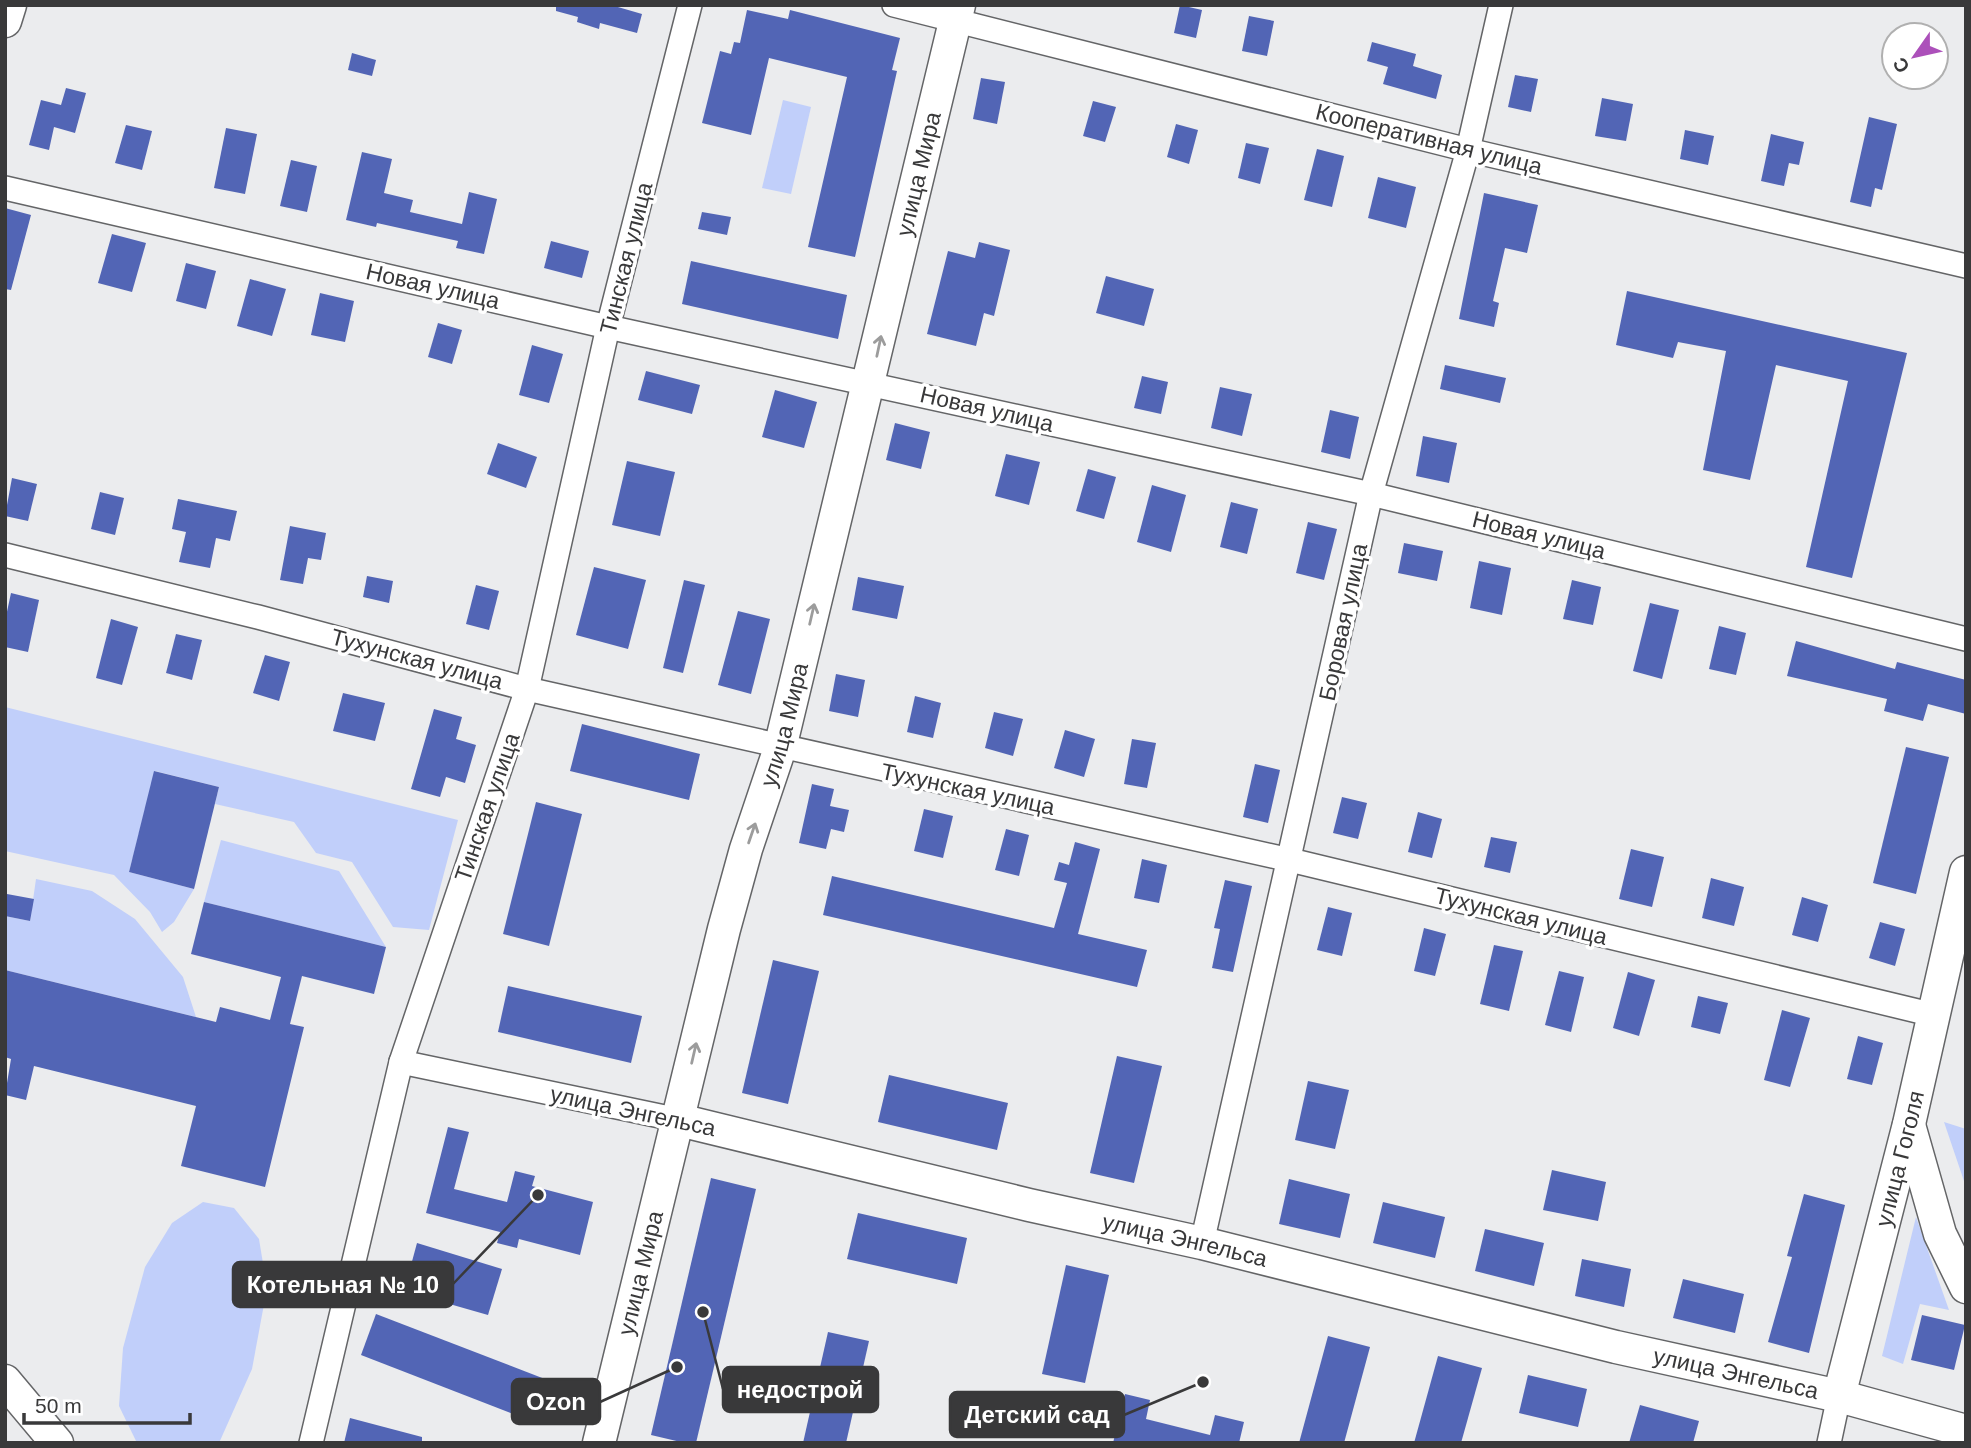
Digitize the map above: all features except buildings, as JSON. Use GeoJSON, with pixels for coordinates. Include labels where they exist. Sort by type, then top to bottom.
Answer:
{"type":"FeatureCollection","features":[{"type":"Feature","properties":{"kind":"street"},"geometry":{"type":"LineString","coordinates":[[5,21],[10,5]]}},
{"type":"Feature","properties":{"kind":"street","name":"Тинская улица"},"geometry":{"type":"LineString","coordinates":[[311,1443],[401,1062],[527,689],[608,327],[690,5]]}},
{"type":"Feature","properties":{"kind":"street","name":"Кооперативная улица"},"geometry":{"type":"LineString","coordinates":[[894,5],[958,13],[1468,150],[1966,266]]}},
{"type":"Feature","properties":{"kind":"street","name":"Боровая улица"},"geometry":{"type":"LineString","coordinates":[[1202,1243],[1371,494],[1468,150],[1501,5]]}},
{"type":"Feature","properties":{"kind":"street","name":"улица Мира"},"geometry":{"type":"LineString","coordinates":[[599,1443],[724,929],[746,849],[780,748],[871,383],[958,13]]}},
{"type":"Feature","properties":{"kind":"street","name":"Новая улица"},"geometry":{"type":"LineString","coordinates":[[5,187],[608,327],[1371,494],[1966,639]]}},
{"type":"Feature","properties":{"kind":"street","name":"Тухунская улица"},"geometry":{"type":"LineString","coordinates":[[5,555],[258,617],[527,689],[780,748],[1290,860],[1934,1015]]}},
{"type":"Feature","properties":{"kind":"street","name":"улица Гоголя"},"geometry":{"type":"LineString","coordinates":[[1829,1443],[1909,1124],[1966,872]]}},
{"type":"Feature","properties":{"kind":"street","name":"улица Энгельса"},"geometry":{"type":"LineString","coordinates":[[401,1062],[679,1119],[1029,1205],[1202,1243],[1616,1347],[1839,1396],[1966,1431]]}},
{"type":"Feature","properties":{"kind":"street"},"geometry":{"type":"LineString","coordinates":[[1909,1124],[1940,1234],[1966,1287]]}},
{"type":"Feature","properties":{"kind":"street"},"geometry":{"type":"LineString","coordinates":[[5,1381],[57,1443]]}},
{"type":"Feature","properties":{"kind":"shaded area"},"geometry":{"type":"Polygon","coordinates":[[[783,100],[811,107],[791,194],[762,188],[783,100]]]}},
{"type":"Feature","properties":{"kind":"shaded area"},"geometry":{"type":"Polygon","coordinates":[[[5,707],[458,820],[429,930],[393,927],[352,862],[316,853],[294,822],[215,804],[219,787],[155,771],[129,872],[194,889],[174,922],[162,932],[150,912],[114,875],[5,851],[5,707]]]}},
{"type":"Feature","properties":{"kind":"shaded area"},"geometry":{"type":"Polygon","coordinates":[[[221,840],[339,871],[386,947],[204,902],[221,840]]]}},
{"type":"Feature","properties":{"kind":"shaded area"},"geometry":{"type":"Polygon","coordinates":[[[36,879],[92,891],[135,919],[183,977],[196,1017],[5,970],[5,916],[30,921],[36,879]]]}},
{"type":"Feature","properties":{"kind":"shaded area"},"geometry":{"type":"Polygon","coordinates":[[[1944,1122],[1966,1129],[1966,1187],[1944,1122]]]}},
{"type":"Feature","properties":{"kind":"shaded area"},"geometry":{"type":"Polygon","coordinates":[[[203,1202],[234,1208],[259,1239],[267,1288],[252,1369],[219,1443],[137,1443],[119,1406],[123,1348],[145,1267],[172,1223],[203,1202]]]}},
{"type":"Feature","properties":{"kind":"shaded area"},"geometry":{"type":"Polygon","coordinates":[[[1916,1217],[1949,1310],[1920,1304],[1903,1364],[1882,1356],[1916,1217]]]}},
{"type":"Feature","properties":{"kind":"place","name":"Котельная № 10"},"geometry":{"type":"Point","coordinates":[538,1195]}},
{"type":"Feature","properties":{"kind":"place","name":"недострой"},"geometry":{"type":"Point","coordinates":[703,1312]}},
{"type":"Feature","properties":{"kind":"place","name":"Ozon"},"geometry":{"type":"Point","coordinates":[677,1367]}},
{"type":"Feature","properties":{"kind":"place","name":"Детский сад"},"geometry":{"type":"Point","coordinates":[1203,1382]}}]}
